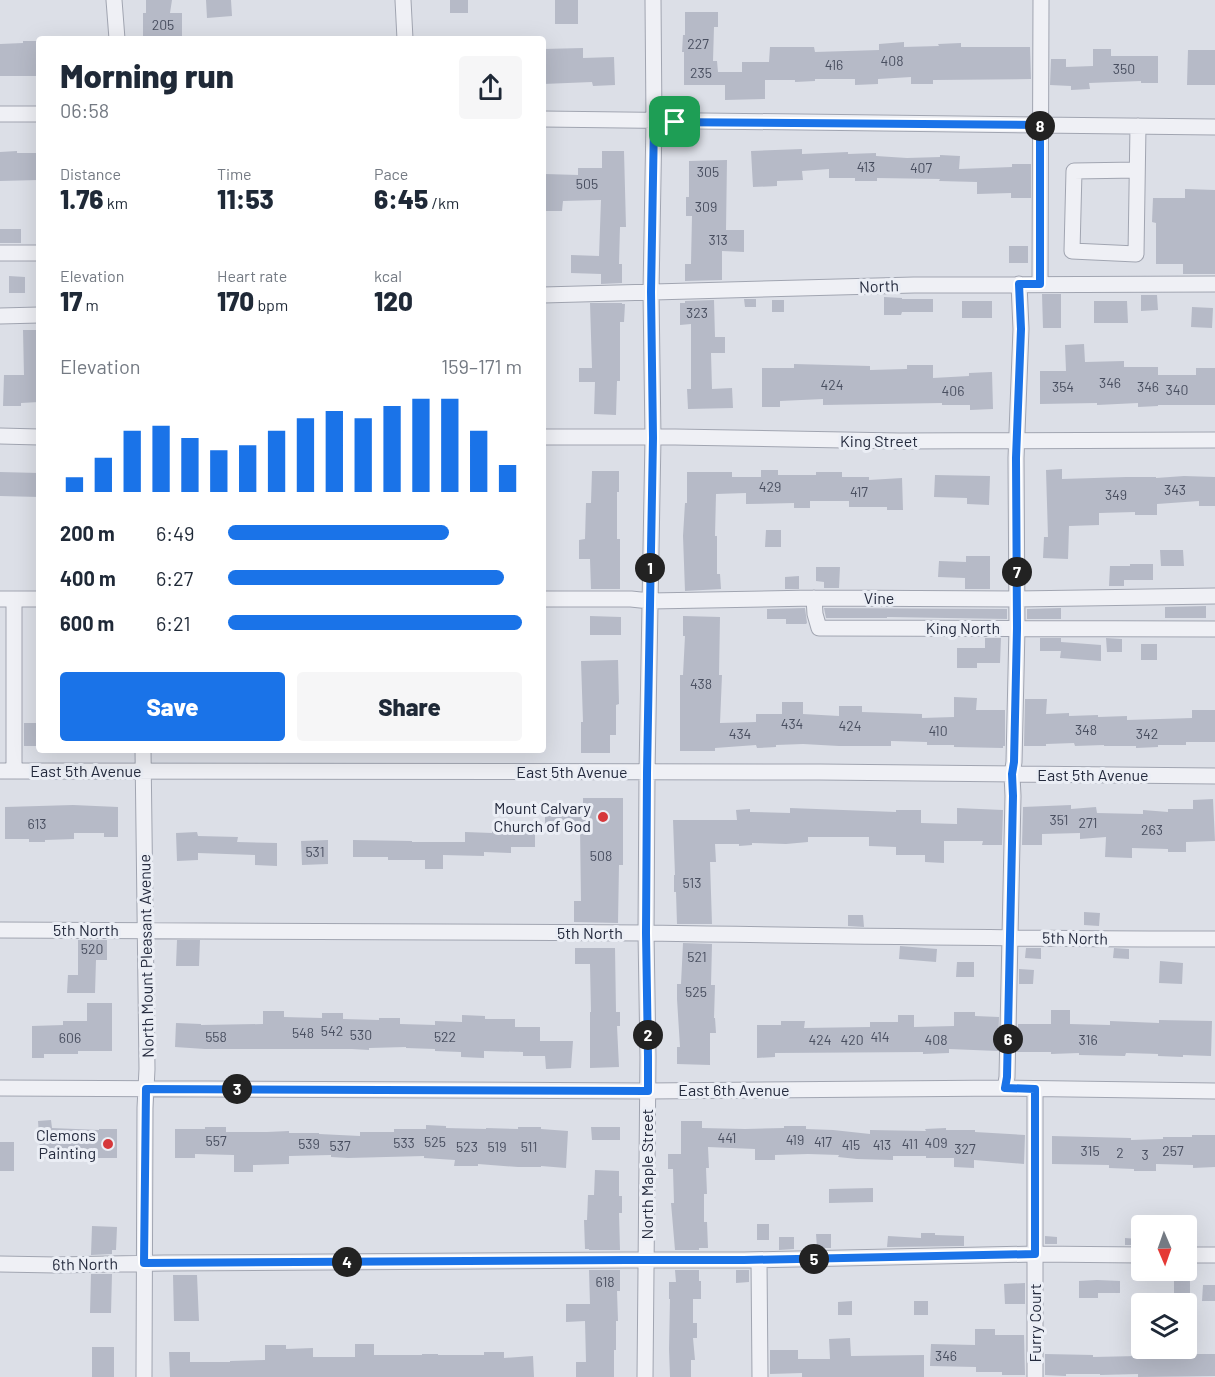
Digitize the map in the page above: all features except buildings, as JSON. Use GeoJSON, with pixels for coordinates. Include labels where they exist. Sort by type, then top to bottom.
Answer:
{"type":"FeatureCollection","features":[{"type":"Feature","properties":{"kind":"street"},"geometry":{"type":"LineString","coordinates":[[114,0],[117,36]]}},
{"type":"Feature","properties":{"kind":"street"},"geometry":{"type":"LineString","coordinates":[[403,0],[405,36]]}},
{"type":"Feature","properties":{"kind":"street","name":"North Maple Street"},"geometry":{"type":"LineString","coordinates":[[645,1377],[648,1091],[647,773],[653,438],[651,292],[654,122],[653,0]]}},
{"type":"Feature","properties":{"kind":"street"},"geometry":{"type":"LineString","coordinates":[[1040,284],[1041,0]]}},
{"type":"Feature","properties":{"kind":"street"},"geometry":{"type":"LineString","coordinates":[[0,114],[36,114]]}},
{"type":"Feature","properties":{"kind":"street"},"geometry":{"type":"LineString","coordinates":[[546,119],[1215,127]]}},
{"type":"Feature","properties":{"kind":"street"},"geometry":{"type":"LineString","coordinates":[[1137,170],[1074,171],[1072,251],[1136,254],[1138,126]]}},
{"type":"Feature","properties":{"kind":"street"},"geometry":{"type":"LineString","coordinates":[[0,253],[36,253]]}},
{"type":"Feature","properties":{"kind":"street"},"geometry":{"type":"LineString","coordinates":[[1005,1088],[1011,937],[1012,774],[1017,628],[1016,440],[1021,329],[1019,284]]}},
{"type":"Feature","properties":{"kind":"street","name":"North"},"geometry":{"type":"LineString","coordinates":[[546,295],[914,285],[1215,284]]}},
{"type":"Feature","properties":{"kind":"street"},"geometry":{"type":"LineString","coordinates":[[0,316],[36,315]]}},
{"type":"Feature","properties":{"kind":"street"},"geometry":{"type":"LineString","coordinates":[[0,436],[36,436]]}},
{"type":"Feature","properties":{"kind":"street","name":"King Street"},"geometry":{"type":"LineString","coordinates":[[546,437],[899,441],[1215,440]]}},
{"type":"Feature","properties":{"kind":"street","name":"Vine"},"geometry":{"type":"LineString","coordinates":[[546,599],[650,601],[1215,596]]}},
{"type":"Feature","properties":{"kind":"street","name":"King North"},"geometry":{"type":"LineString","coordinates":[[814,598],[819,628],[1215,629]]}},
{"type":"Feature","properties":{"kind":"street"},"geometry":{"type":"LineString","coordinates":[[7,771],[7,599],[36,599]]}},
{"type":"Feature","properties":{"kind":"street","name":"North Mount Pleasant Avenue"},"geometry":{"type":"LineString","coordinates":[[143,753],[146,930],[144,1377]]}},
{"type":"Feature","properties":{"kind":"street","name":"East 5th Avenue"},"geometry":{"type":"LineString","coordinates":[[7,771],[820,772],[1215,776]]}},
{"type":"Feature","properties":{"kind":"street","name":"5th North"},"geometry":{"type":"LineString","coordinates":[[0,930],[1215,939]]}},
{"type":"Feature","properties":{"kind":"street","name":"East 6th Avenue"},"geometry":{"type":"LineString","coordinates":[[0,1088],[648,1091],[1005,1088],[1215,1091]]}},
{"type":"Feature","properties":{"kind":"street","name":"Furry Court"},"geometry":{"type":"LineString","coordinates":[[1035,1089],[1035,1377]]}},
{"type":"Feature","properties":{"kind":"street","name":"6th North"},"geometry":{"type":"LineString","coordinates":[[0,1264],[759,1260],[1035,1254],[1131,1255]]}},
{"type":"Feature","properties":{"kind":"street"},"geometry":{"type":"LineString","coordinates":[[1197,1255],[1215,1256]]}},
{"type":"Feature","properties":{"kind":"street"},"geometry":{"type":"LineString","coordinates":[[759,1260],[760,1377]]}},
{"type":"Feature","properties":{"kind":"place","name":"Mount Calvary Church of God"},"geometry":{"type":"Point","coordinates":[603,817]}},
{"type":"Feature","properties":{"kind":"place","name":"Clemons Painting"},"geometry":{"type":"Point","coordinates":[108,1144]}},
{"type":"Feature","properties":{"kind":"route"},"geometry":{"type":"LineString","coordinates":[[654,122],[675,122],[1040,125],[1040,284],[1019,284],[1021,329],[1016,458],[1017,628],[1012,774],[1011,937],[1005,1088],[1035,1089],[1035,1254],[744,1260],[144,1263],[146,1089],[648,1091],[646,933],[653,438],[651,292],[654,122]]}}]}
